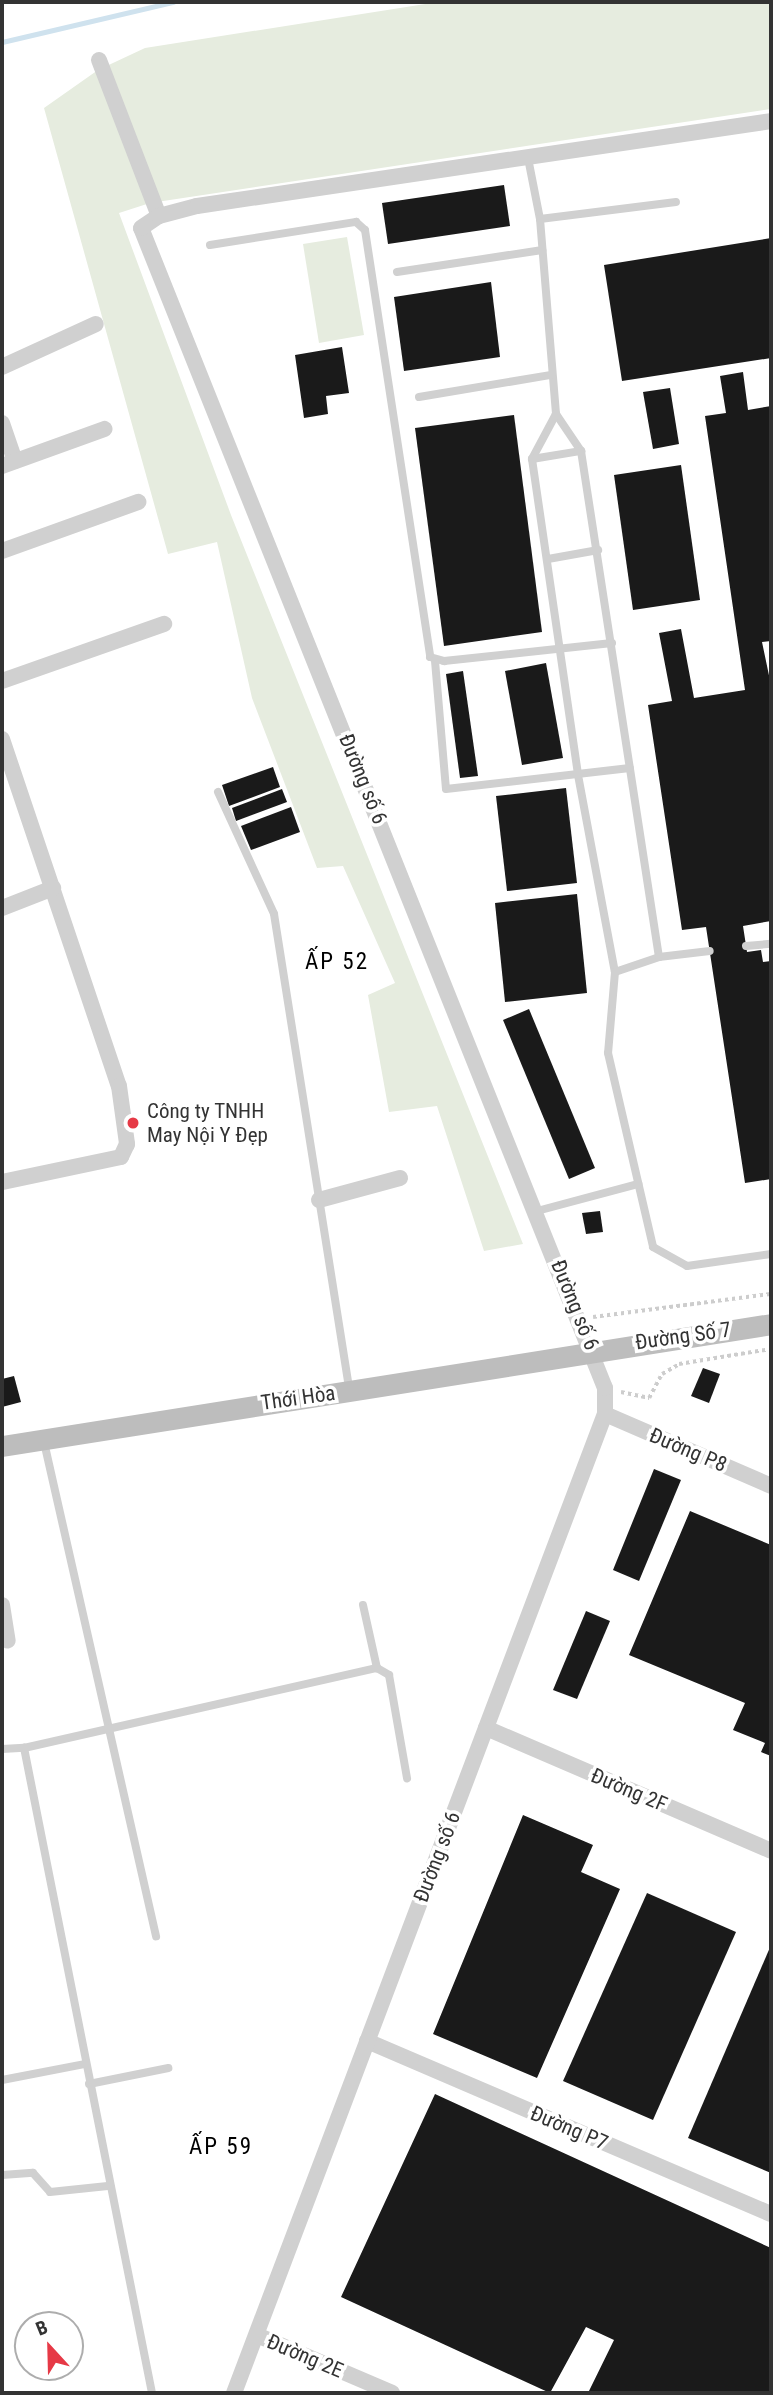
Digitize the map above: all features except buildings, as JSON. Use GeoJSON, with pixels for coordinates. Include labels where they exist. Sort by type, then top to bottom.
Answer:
{"type":"FeatureCollection","features":[{"type":"Feature","properties":{"kind":"street"},"geometry":{"type":"LineString","coordinates":[[99,60],[159,216],[771,121]]}},
{"type":"Feature","properties":{"kind":"street","name":"Đường số 6"},"geometry":{"type":"LineString","coordinates":[[159,216],[141,228],[594,1348],[605,1388],[605,1414],[234,2393]]}},
{"type":"Feature","properties":{"kind":"street"},"geometry":{"type":"LineString","coordinates":[[2,368],[96,324]]}},
{"type":"Feature","properties":{"kind":"street"},"geometry":{"type":"LineString","coordinates":[[2,422],[8,463],[104,429]]}},
{"type":"Feature","properties":{"kind":"street"},"geometry":{"type":"LineString","coordinates":[[2,551],[138,502]]}},
{"type":"Feature","properties":{"kind":"street"},"geometry":{"type":"LineString","coordinates":[[2,681],[164,624]]}},
{"type":"Feature","properties":{"kind":"street"},"geometry":{"type":"LineString","coordinates":[[2,739],[8,773],[53,888],[119,1086],[126,1152],[2,1182]]}},
{"type":"Feature","properties":{"kind":"street"},"geometry":{"type":"LineString","coordinates":[[2,908],[53,888]]}},
{"type":"Feature","properties":{"kind":"street"},"geometry":{"type":"LineString","coordinates":[[319,1200],[400,1178]]}},
{"type":"Feature","properties":{"kind":"street","name":"Đường Số 7"},"geometry":{"type":"LineString","coordinates":[[594,1348],[771,1324]]}},
{"type":"Feature","properties":{"kind":"street","name":"Thới Hòa"},"geometry":{"type":"LineString","coordinates":[[2,1446],[43,1436],[349,1391],[594,1348]]}},
{"type":"Feature","properties":{"kind":"street","name":"Đường P8"},"geometry":{"type":"LineString","coordinates":[[605,1414],[771,1486]]}},
{"type":"Feature","properties":{"kind":"street"},"geometry":{"type":"LineString","coordinates":[[2,1605],[8,1641]]}},
{"type":"Feature","properties":{"kind":"street","name":"Đường 2F"},"geometry":{"type":"LineString","coordinates":[[486,1728],[771,1851]]}},
{"type":"Feature","properties":{"kind":"street","name":"Đường P7"},"geometry":{"type":"LineString","coordinates":[[367,2042],[771,2214]]}},
{"type":"Feature","properties":{"kind":"street","name":"Đường 2E"},"geometry":{"type":"LineString","coordinates":[[257,2335],[392,2393]]}},
{"type":"Feature","properties":{"kind":"lane"},"geometry":{"type":"LineString","coordinates":[[528,158],[540,219],[556,414],[581,451],[659,957]]}},
{"type":"Feature","properties":{"kind":"lane"},"geometry":{"type":"LineString","coordinates":[[540,219],[676,202]]}},
{"type":"Feature","properties":{"kind":"lane"},"geometry":{"type":"LineString","coordinates":[[210,245],[356,222],[366,230],[426,650],[435,661],[446,789],[630,768]]}},
{"type":"Feature","properties":{"kind":"lane"},"geometry":{"type":"LineString","coordinates":[[397,272],[542,250]]}},
{"type":"Feature","properties":{"kind":"lane"},"geometry":{"type":"LineString","coordinates":[[419,397],[551,376]]}},
{"type":"Feature","properties":{"kind":"lane"},"geometry":{"type":"LineString","coordinates":[[556,414],[532,459],[578,775],[615,972],[608,1053],[653,1247],[687,1266],[771,1254]]}},
{"type":"Feature","properties":{"kind":"lane"},"geometry":{"type":"LineString","coordinates":[[532,459],[581,451]]}},
{"type":"Feature","properties":{"kind":"lane"},"geometry":{"type":"LineString","coordinates":[[548,559],[598,550]]}},
{"type":"Feature","properties":{"kind":"lane"},"geometry":{"type":"LineString","coordinates":[[435,661],[560,652],[612,643]]}},
{"type":"Feature","properties":{"kind":"lane"},"geometry":{"type":"LineString","coordinates":[[218,792],[274,914],[349,1391]]}},
{"type":"Feature","properties":{"kind":"lane"},"geometry":{"type":"LineString","coordinates":[[746,946],[771,944]]}},
{"type":"Feature","properties":{"kind":"lane"},"geometry":{"type":"LineString","coordinates":[[615,972],[659,957],[710,951]]}},
{"type":"Feature","properties":{"kind":"lane"},"geometry":{"type":"LineString","coordinates":[[537,1211],[638,1184]]}},
{"type":"Feature","properties":{"kind":"lane"},"geometry":{"type":"LineString","coordinates":[[43,1436],[156,1936]]}},
{"type":"Feature","properties":{"kind":"lane"},"geometry":{"type":"LineString","coordinates":[[363,1605],[377,1668]]}},
{"type":"Feature","properties":{"kind":"lane"},"geometry":{"type":"LineString","coordinates":[[2,1749],[24,1748],[110,1725],[377,1668],[389,1675],[407,1778]]}},
{"type":"Feature","properties":{"kind":"lane"},"geometry":{"type":"LineString","coordinates":[[24,1748],[108,2186],[152,2393]]}},
{"type":"Feature","properties":{"kind":"lane"},"geometry":{"type":"LineString","coordinates":[[2,2080],[85,2064]]}},
{"type":"Feature","properties":{"kind":"lane"},"geometry":{"type":"LineString","coordinates":[[89,2084],[168,2068]]}},
{"type":"Feature","properties":{"kind":"lane"},"geometry":{"type":"LineString","coordinates":[[2,2175],[33,2173],[50,2192],[108,2186]]}},
{"type":"Feature","properties":{"kind":"path"},"geometry":{"type":"LineString","coordinates":[[582,1322],[608,1312],[621,1316],[771,1294]]}},
{"type":"Feature","properties":{"kind":"path"},"geometry":{"type":"LineString","coordinates":[[605,1388],[649,1398],[662,1374],[679,1364],[771,1349]]}},
{"type":"Feature","properties":{"kind":"shaded area"},"geometry":{"type":"Polygon","coordinates":[[[438,2],[771,2],[771,109],[150,203],[119,213],[231,515],[523,1244],[484,1251],[437,1106],[389,1112],[368,995],[395,983],[343,866],[317,868],[252,698],[217,542],[168,554],[44,108],[98,70],[145,48],[438,2]]]}},
{"type":"Feature","properties":{"kind":"shaded area"},"geometry":{"type":"Polygon","coordinates":[[[347,237],[364,335],[319,343],[303,244],[347,237]]]}},
{"type":"Feature","properties":{"kind":"waterway"},"geometry":{"type":"LineString","coordinates":[[2,42],[173,2]]}},
{"type":"Feature","properties":{"kind":"place","name":"Công ty TNHH May Nội Y Đẹp"},"geometry":{"type":"Point","coordinates":[133,1123]}},
{"type":"Feature","properties":{"kind":"district","name":"ẤP 52"},"geometry":{"type":"Point","coordinates":[337,962]}},
{"type":"Feature","properties":{"kind":"district","name":"ẤP 59"},"geometry":{"type":"Point","coordinates":[221,2147]}}]}
